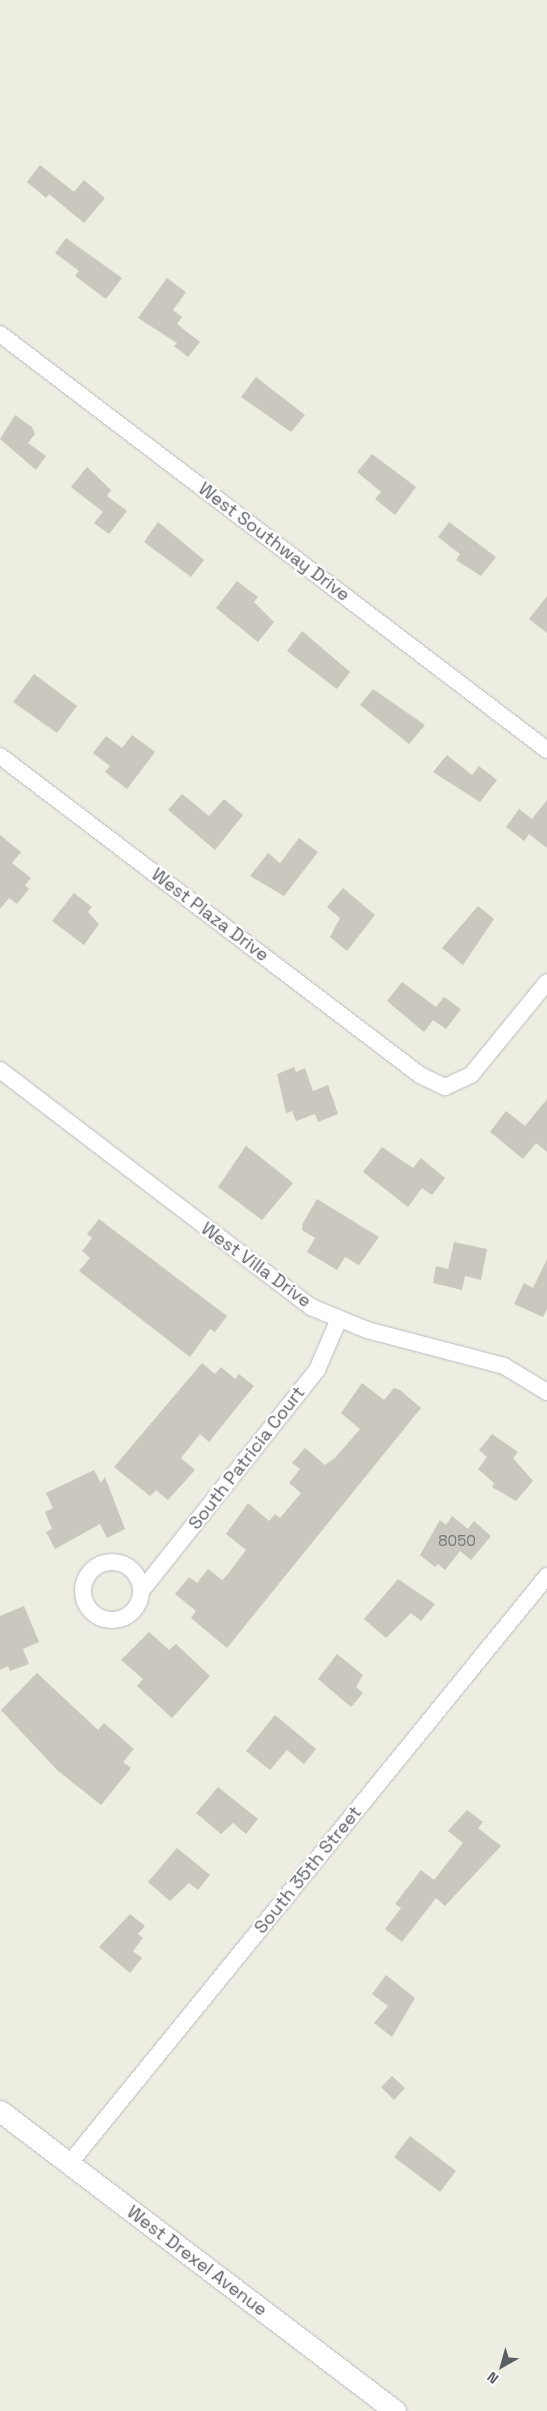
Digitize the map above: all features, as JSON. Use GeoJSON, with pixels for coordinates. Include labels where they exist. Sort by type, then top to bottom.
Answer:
{"type":"FeatureCollection","features":[{"type":"Feature","properties":{"kind":"street","name":"West Southway Drive"},"geometry":{"type":"LineString","coordinates":[[0,334],[547,750]]}},
{"type":"Feature","properties":{"kind":"street","name":"West Plaza Drive"},"geometry":{"type":"LineString","coordinates":[[0,756],[420,1075],[445,1087],[471,1076],[547,982]]}},
{"type":"Feature","properties":{"kind":"street","name":"West Villa Drive"},"geometry":{"type":"LineString","coordinates":[[0,1070],[311,1307],[339,1319],[504,1366],[547,1392]]}},
{"type":"Feature","properties":{"kind":"street","name":"South Patricia Court"},"geometry":{"type":"LineString","coordinates":[[142,1590],[317,1370],[339,1319]]}},
{"type":"Feature","properties":{"kind":"street","name":"South 35th Street"},"geometry":{"type":"LineString","coordinates":[[69,2164],[547,1576]]}},
{"type":"Feature","properties":{"kind":"street","name":"West Drexel Avenue"},"geometry":{"type":"LineString","coordinates":[[0,2111],[395,2411]]}},
{"type":"Feature","properties":{"kind":"building"},"geometry":{"type":"Polygon","coordinates":[[[40,165],[74,192],[84,180],[105,198],[84,223],[49,194],[46,198],[27,182],[40,165]]]}},
{"type":"Feature","properties":{"kind":"building"},"geometry":{"type":"Polygon","coordinates":[[[66,238],[122,278],[106,299],[75,276],[79,271],[55,253],[66,238]]]}},
{"type":"Feature","properties":{"kind":"building"},"geometry":{"type":"Polygon","coordinates":[[[167,278],[186,292],[173,310],[182,317],[177,324],[200,342],[188,357],[174,346],[177,343],[138,318],[167,278]]]}},
{"type":"Feature","properties":{"kind":"building"},"geometry":{"type":"Polygon","coordinates":[[[256,377],[305,415],[291,432],[241,397],[256,377]]]}},
{"type":"Feature","properties":{"kind":"building"},"geometry":{"type":"Polygon","coordinates":[[[15,415],[32,427],[35,434],[28,443],[46,456],[36,470],[0,439],[15,415]]]}},
{"type":"Feature","properties":{"kind":"building"},"geometry":{"type":"Polygon","coordinates":[[[372,454],[416,487],[395,515],[375,499],[381,492],[357,472],[372,454]]]}},
{"type":"Feature","properties":{"kind":"building"},"geometry":{"type":"Polygon","coordinates":[[[87,467],[111,490],[107,496],[127,511],[109,534],[94,523],[103,512],[71,487],[87,467]]]}},
{"type":"Feature","properties":{"kind":"building"},"geometry":{"type":"Polygon","coordinates":[[[158,522],[204,560],[191,577],[144,542],[158,522]]]}},
{"type":"Feature","properties":{"kind":"building"},"geometry":{"type":"Polygon","coordinates":[[[449,522],[496,557],[481,576],[456,560],[460,554],[438,537],[449,522]]]}},
{"type":"Feature","properties":{"kind":"building"},"geometry":{"type":"Polygon","coordinates":[[[237,581],[258,597],[254,602],[274,622],[258,642],[216,608],[237,581]]]}},
{"type":"Feature","properties":{"kind":"building"},"geometry":{"type":"Polygon","coordinates":[[[547,596],[547,633],[529,619],[547,596]]]}},
{"type":"Feature","properties":{"kind":"building"},"geometry":{"type":"Polygon","coordinates":[[[302,631],[350,672],[337,689],[287,651],[302,631]]]}},
{"type":"Feature","properties":{"kind":"building"},"geometry":{"type":"Polygon","coordinates":[[[34,674],[77,706],[57,733],[13,702],[34,674]]]}},
{"type":"Feature","properties":{"kind":"building"},"geometry":{"type":"Polygon","coordinates":[[[373,689],[425,725],[409,744],[360,705],[373,689]]]}},
{"type":"Feature","properties":{"kind":"building"},"geometry":{"type":"Polygon","coordinates":[[[132,735],[155,752],[127,789],[105,772],[110,766],[93,753],[106,736],[122,748],[132,735]]]}},
{"type":"Feature","properties":{"kind":"building"},"geometry":{"type":"Polygon","coordinates":[[[447,755],[472,775],[479,766],[497,780],[480,802],[433,772],[447,755]]]}},
{"type":"Feature","properties":{"kind":"building"},"geometry":{"type":"Polygon","coordinates":[[[182,794],[209,816],[224,799],[243,815],[215,850],[168,810],[182,794]]]}},
{"type":"Feature","properties":{"kind":"building"},"geometry":{"type":"Polygon","coordinates":[[[547,800],[547,848],[529,834],[524,841],[506,827],[519,809],[532,819],[547,800]]]}},
{"type":"Feature","properties":{"kind":"building"},"geometry":{"type":"Polygon","coordinates":[[[0,835],[21,852],[12,863],[31,878],[25,885],[29,889],[17,904],[9,898],[0,909],[0,835]]]}},
{"type":"Feature","properties":{"kind":"building"},"geometry":{"type":"Polygon","coordinates":[[[299,838],[318,852],[284,896],[250,876],[268,853],[280,863],[299,838]]]}},
{"type":"Feature","properties":{"kind":"building"},"geometry":{"type":"Polygon","coordinates":[[[343,888],[375,915],[347,951],[330,937],[340,918],[327,907],[343,888]]]}},
{"type":"Feature","properties":{"kind":"building"},"geometry":{"type":"Polygon","coordinates":[[[74,893],[92,907],[88,912],[99,924],[84,945],[52,921],[74,893]]]}},
{"type":"Feature","properties":{"kind":"building"},"geometry":{"type":"Polygon","coordinates":[[[478,906],[494,919],[463,965],[442,948],[478,906]]]}},
{"type":"Feature","properties":{"kind":"building"},"geometry":{"type":"Polygon","coordinates":[[[402,982],[436,1007],[444,997],[461,1009],[446,1029],[433,1020],[424,1032],[387,1001],[402,982]]]}},
{"type":"Feature","properties":{"kind":"building"},"geometry":{"type":"Polygon","coordinates":[[[294,1067],[296,1072],[305,1068],[313,1091],[328,1085],[338,1114],[318,1122],[315,1114],[296,1121],[292,1111],[286,1113],[277,1074],[294,1067]]]}},
{"type":"Feature","properties":{"kind":"building"},"geometry":{"type":"Polygon","coordinates":[[[547,1099],[547,1152],[536,1143],[523,1159],[490,1132],[506,1111],[525,1126],[547,1099]]]}},
{"type":"Feature","properties":{"kind":"building"},"geometry":{"type":"Polygon","coordinates":[[[246,1146],[293,1183],[262,1220],[218,1187],[246,1146]]]}},
{"type":"Feature","properties":{"kind":"building"},"geometry":{"type":"Polygon","coordinates":[[[382,1147],[413,1168],[421,1158],[445,1178],[432,1195],[422,1188],[408,1207],[363,1172],[382,1147]]]}},
{"type":"Feature","properties":{"kind":"building"},"geometry":{"type":"Polygon","coordinates":[[[317,1199],[379,1237],[359,1265],[345,1257],[337,1270],[307,1252],[315,1238],[302,1230],[303,1223],[317,1199]]]}},
{"type":"Feature","properties":{"kind":"building"},"geometry":{"type":"Polygon","coordinates":[[[99,1219],[227,1316],[215,1332],[210,1329],[190,1357],[79,1271],[90,1258],[82,1251],[92,1238],[87,1234],[99,1219]]]}},
{"type":"Feature","properties":{"kind":"building"},"geometry":{"type":"Polygon","coordinates":[[[454,1242],[487,1249],[481,1280],[465,1276],[462,1290],[433,1283],[436,1266],[448,1269],[454,1242]]]}},
{"type":"Feature","properties":{"kind":"building"},"geometry":{"type":"Polygon","coordinates":[[[547,1259],[547,1309],[543,1317],[514,1304],[524,1283],[533,1288],[547,1259]]]}},
{"type":"Feature","properties":{"kind":"building"},"geometry":{"type":"Polygon","coordinates":[[[202,1363],[215,1374],[221,1367],[235,1379],[239,1374],[254,1386],[209,1442],[200,1434],[181,1458],[195,1470],[168,1500],[156,1490],[150,1496],[114,1467],[202,1363]]]}},
{"type":"Feature","properties":{"kind":"building"},"geometry":{"type":"Polygon","coordinates":[[[362,1383],[384,1400],[394,1388],[400,1390],[421,1408],[227,1648],[191,1618],[196,1611],[175,1594],[189,1577],[197,1583],[208,1569],[222,1580],[228,1574],[246,1550],[226,1534],[248,1503],[269,1521],[275,1514],[280,1518],[301,1493],[289,1483],[300,1469],[292,1463],[305,1448],[325,1465],[335,1458],[360,1429],[341,1413],[362,1383]]]}},
{"type":"Feature","properties":{"kind":"building"},"geometry":{"type":"Polygon","coordinates":[[[492,1434],[518,1452],[513,1458],[533,1481],[516,1501],[492,1487],[494,1483],[478,1469],[487,1457],[479,1450],[492,1434]]]}},
{"type":"Feature","properties":{"kind":"building"},"geometry":{"type":"Polygon","coordinates":[[[94,1470],[101,1483],[105,1477],[125,1529],[107,1538],[100,1524],[55,1549],[46,1532],[52,1529],[45,1512],[53,1508],[46,1493],[94,1470]]]}},
{"type":"Feature","properties":{"kind":"building"},"geometry":{"type":"Polygon","coordinates":[[[452,1516],[468,1529],[474,1521],[491,1536],[471,1560],[460,1551],[445,1570],[438,1564],[435,1567],[420,1555],[440,1520],[446,1525],[452,1516]]]}},
{"type":"Feature","properties":{"kind":"building"},"geometry":{"type":"Polygon","coordinates":[[[398,1579],[435,1604],[421,1621],[411,1613],[386,1638],[364,1619],[398,1579]]]}},
{"type":"Feature","properties":{"kind":"building"},"geometry":{"type":"Polygon","coordinates":[[[24,1606],[39,1642],[23,1649],[29,1664],[10,1671],[8,1666],[0,1670],[0,1616],[24,1606]]]}},
{"type":"Feature","properties":{"kind":"building"},"geometry":{"type":"Polygon","coordinates":[[[149,1632],[169,1650],[176,1644],[210,1676],[172,1718],[137,1686],[143,1679],[121,1660],[149,1632]]]}},
{"type":"Feature","properties":{"kind":"building"},"geometry":{"type":"Polygon","coordinates":[[[337,1654],[363,1675],[356,1687],[363,1693],[351,1707],[318,1679],[337,1654]]]}},
{"type":"Feature","properties":{"kind":"building"},"geometry":{"type":"Polygon","coordinates":[[[37,1673],[98,1730],[104,1723],[134,1749],[123,1762],[131,1768],[101,1805],[57,1770],[1,1710],[37,1673]]]}},
{"type":"Feature","properties":{"kind":"building"},"geometry":{"type":"Polygon","coordinates":[[[275,1715],[316,1749],[304,1764],[287,1750],[270,1770],[246,1751],[275,1715]]]}},
{"type":"Feature","properties":{"kind":"building"},"geometry":{"type":"Polygon","coordinates":[[[218,1787],[258,1819],[246,1834],[233,1823],[221,1834],[196,1813],[218,1787]]]}},
{"type":"Feature","properties":{"kind":"building"},"geometry":{"type":"Polygon","coordinates":[[[467,1810],[483,1822],[478,1828],[501,1846],[445,1906],[436,1898],[402,1942],[385,1929],[401,1908],[395,1904],[421,1870],[434,1880],[463,1843],[448,1831],[467,1810]]]}},
{"type":"Feature","properties":{"kind":"building"},"geometry":{"type":"Polygon","coordinates":[[[177,1848],[210,1875],[198,1890],[189,1883],[170,1901],[148,1882],[177,1848]]]}},
{"type":"Feature","properties":{"kind":"building"},"geometry":{"type":"Polygon","coordinates":[[[130,1914],[145,1926],[138,1934],[143,1938],[133,1951],[142,1958],[130,1973],[99,1947],[130,1914]]]}},
{"type":"Feature","properties":{"kind":"building"},"geometry":{"type":"Polygon","coordinates":[[[386,1975],[415,1998],[392,2037],[374,2023],[388,2006],[372,1994],[386,1975]]]}},
{"type":"Feature","properties":{"kind":"building"},"geometry":{"type":"Polygon","coordinates":[[[392,2076],[405,2088],[394,2100],[381,2087],[392,2076]]]}},
{"type":"Feature","properties":{"kind":"building"},"geometry":{"type":"Polygon","coordinates":[[[410,2136],[456,2171],[440,2192],[394,2157],[410,2136]]]}}]}
